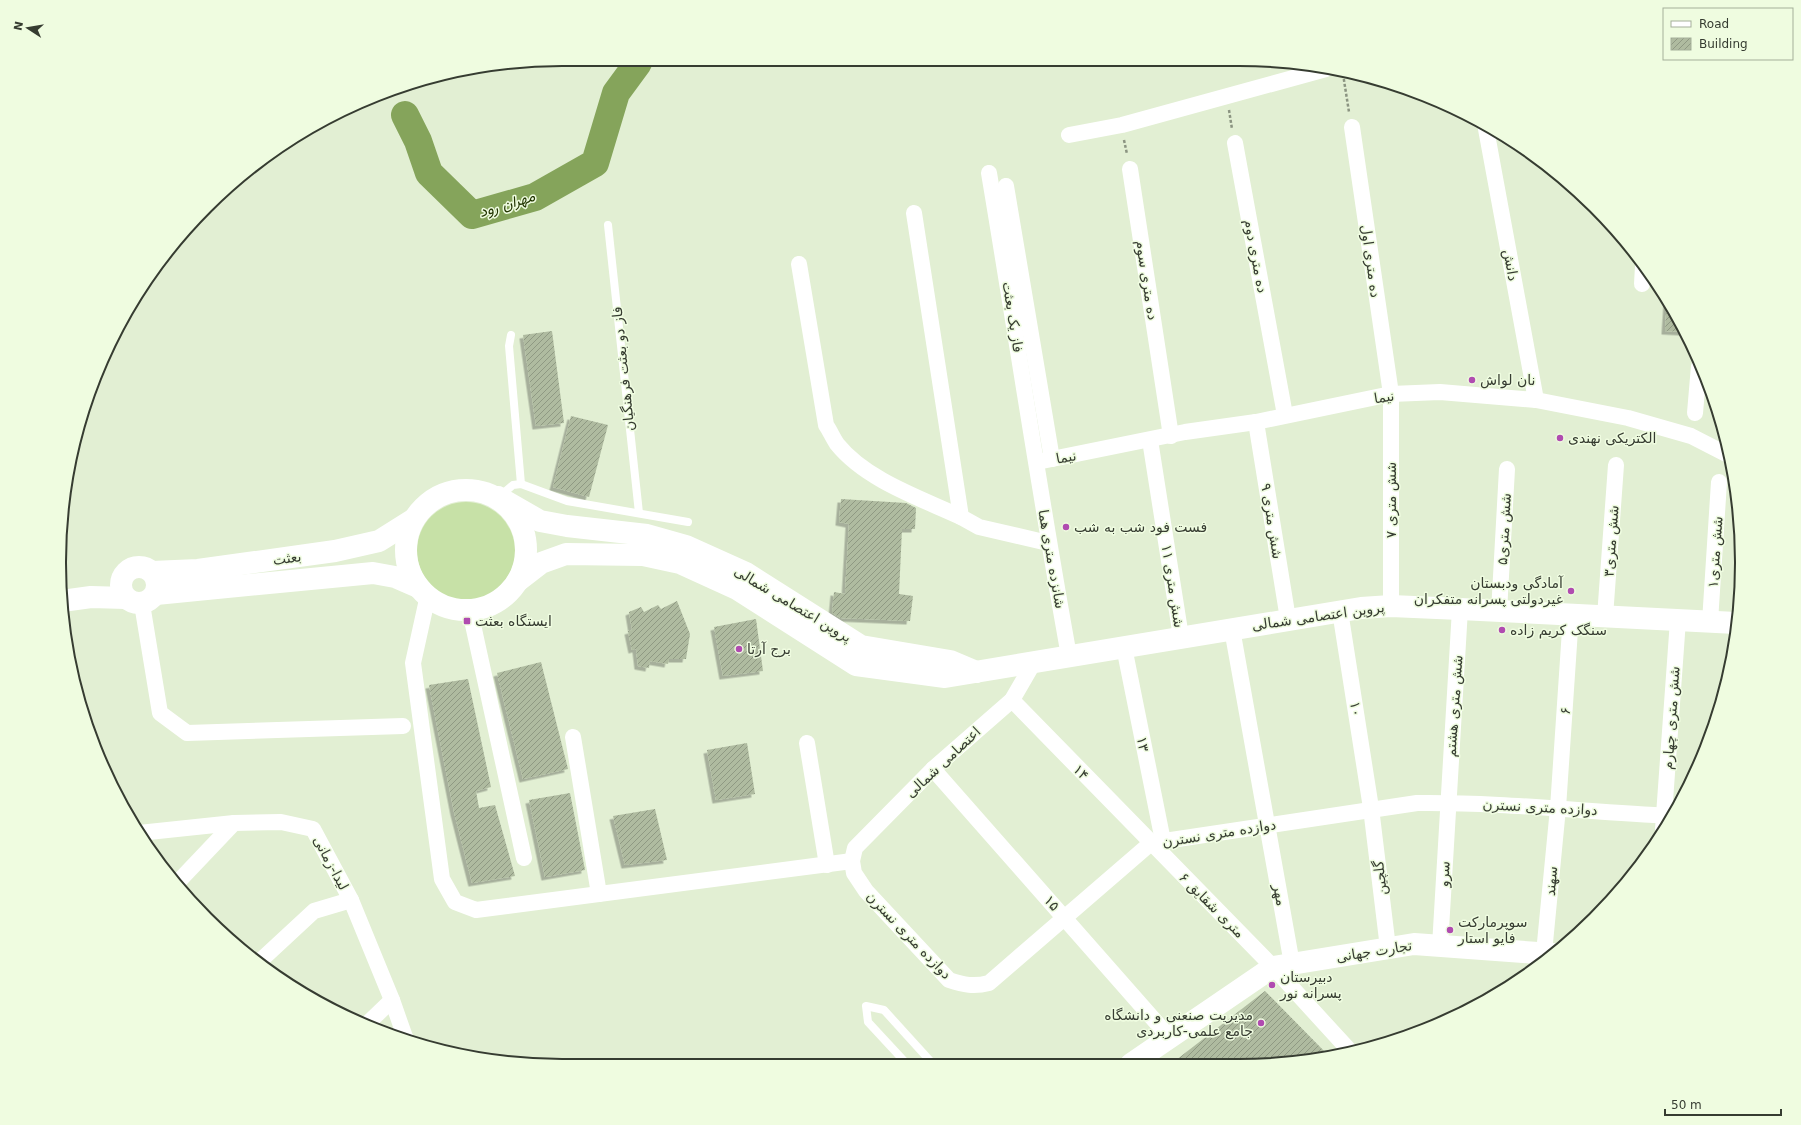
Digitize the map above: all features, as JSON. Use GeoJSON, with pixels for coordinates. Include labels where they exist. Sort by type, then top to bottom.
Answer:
{"type":"FeatureCollection","features":[{"type":"Feature","properties":{"kind":"main road"},"geometry":{"type":"LineString","coordinates":[[461,489],[480,490],[498,497],[512,510],[522,526],[527,544],[526,563],[519,580],[506,596],[489,606],[470,610],[451,608],[433,600],[423,591],[410,571],[406,554],[407,536],[414,519],[426,504],[442,494],[461,489]]}},
{"type":"Feature","properties":{"kind":"main road","name":"پروین اعتصامی شمالی"},"geometry":{"type":"LineString","coordinates":[[498,497],[540,521],[567,526],[647,535],[686,546],[746,573],[861,646],[950,661],[976,672]]}},
{"type":"Feature","properties":{"kind":"main road","name":"بعثت"},"geometry":{"type":"LineString","coordinates":[[152,572],[198,570],[335,551],[379,541],[414,519]]}},
{"type":"Feature","properties":{"kind":"main road","name":"پروین اعتصامی شمالی"},"geometry":{"type":"LineString","coordinates":[[519,580],[541,563],[566,554],[642,555],[680,563],[737,589],[856,665],[945,677],[1288,619],[1340,611],[1391,606],[1731,623]]}},
{"type":"Feature","properties":{"kind":"main road"},"geometry":{"type":"LineString","coordinates":[[134,568],[147,568],[152,572],[158,582],[141,599],[121,587],[124,575],[128,570],[134,568]]}},
{"type":"Feature","properties":{"kind":"main road","name":"بعثت"},"geometry":{"type":"LineString","coordinates":[[67,600],[91,597],[141,599],[373,573],[395,577],[423,591]]}},
{"type":"Feature","properties":{"kind":"main road","name":"بعثت"},"geometry":{"type":"LineString","coordinates":[[91,597],[124,575]]}},
{"type":"Feature","properties":{"kind":"main road","name":"تجارت جهانی"},"geometry":{"type":"LineString","coordinates":[[1138,1059],[1283,966],[1414,944],[1544,954]]}},
{"type":"Feature","properties":{"kind":"street"},"geometry":{"type":"LineString","coordinates":[[1069,135],[1122,125],[1314,72]]}},
{"type":"Feature","properties":{"kind":"street","name":"ده متری اول"},"geometry":{"type":"LineString","coordinates":[[1352,127],[1391,394]]}},
{"type":"Feature","properties":{"kind":"street","name":"دانش"},"geometry":{"type":"LineString","coordinates":[[1487,133],[1536,400]]}},
{"type":"Feature","properties":{"kind":"street","name":"ده متری دوم"},"geometry":{"type":"LineString","coordinates":[[1235,143],[1285,415]]}},
{"type":"Feature","properties":{"kind":"street","name":"ده متری سوم"},"geometry":{"type":"LineString","coordinates":[[1130,168],[1171,436]]}},
{"type":"Feature","properties":{"kind":"street","name":"فاز یک بعثت"},"geometry":{"type":"LineString","coordinates":[[989,173],[1044,461]]}},
{"type":"Feature","properties":{"kind":"street"},"geometry":{"type":"LineString","coordinates":[[1006,186],[1044,461]]}},
{"type":"Feature","properties":{"kind":"street"},"geometry":{"type":"LineString","coordinates":[[914,213],[961,517]]}},
{"type":"Feature","properties":{"kind":"street"},"geometry":{"type":"LineString","coordinates":[[800,264],[826,425],[837,444],[855,461],[882,480],[979,527],[1048,543]]}},
{"type":"Feature","properties":{"kind":"street"},"geometry":{"type":"LineString","coordinates":[[1642,284],[1643,275]]}},
{"type":"Feature","properties":{"kind":"street"},"geometry":{"type":"LineString","coordinates":[[1695,413],[1698,375]]}},
{"type":"Feature","properties":{"kind":"street","name":"نیما"},"geometry":{"type":"LineString","coordinates":[[1044,461],[1171,436],[1256,422],[1391,394],[1440,392],[1536,400],[1628,418],[1691,436],[1722,452]]}},
{"type":"Feature","properties":{"kind":"street","name":"۷ شش متری"},"geometry":{"type":"LineString","coordinates":[[1391,394],[1391,606]]}},
{"type":"Feature","properties":{"kind":"street","name":"۹ شش متری"},"geometry":{"type":"LineString","coordinates":[[1256,422],[1288,619]]}},
{"type":"Feature","properties":{"kind":"street","name":"۱۱ شش متری"},"geometry":{"type":"LineString","coordinates":[[1150,440],[1181,637]]}},
{"type":"Feature","properties":{"kind":"street","name":"شانزده متری هما"},"geometry":{"type":"LineString","coordinates":[[1044,461],[1048,543],[1069,656]]}},
{"type":"Feature","properties":{"kind":"street","name":"شش متری۳"},"geometry":{"type":"LineString","coordinates":[[1605,617],[1616,465]]}},
{"type":"Feature","properties":{"kind":"street","name":"۵شش متری"},"geometry":{"type":"LineString","coordinates":[[1499,612],[1507,469]]}},
{"type":"Feature","properties":{"kind":"street","name":"شش متری۱"},"geometry":{"type":"LineString","coordinates":[[1710,622],[1719,482]]}},
{"type":"Feature","properties":{"kind":"street"},"geometry":{"type":"LineString","coordinates":[[423,591],[413,663],[442,879],[455,902],[476,910],[852,861]]}},
{"type":"Feature","properties":{"kind":"street"},"geometry":{"type":"LineString","coordinates":[[141,599],[160,714],[187,732],[403,726]]}},
{"type":"Feature","properties":{"kind":"street","name":"شش متری هشتم"},"geometry":{"type":"LineString","coordinates":[[1448,802],[1460,609]]}},
{"type":"Feature","properties":{"kind":"street"},"geometry":{"type":"LineString","coordinates":[[470,610],[524,858]]}},
{"type":"Feature","properties":{"kind":"street","name":"۱۰"},"geometry":{"type":"LineString","coordinates":[[1340,611],[1371,808]]}},
{"type":"Feature","properties":{"kind":"street","name":"۶"},"geometry":{"type":"LineString","coordinates":[[1558,808],[1571,615]]}},
{"type":"Feature","properties":{"kind":"street","name":"شش متری چهارم"},"geometry":{"type":"LineString","coordinates":[[1666,814],[1678,620]]}},
{"type":"Feature","properties":{"kind":"street","name":"مهر"},"geometry":{"type":"LineString","coordinates":[[1232,629],[1267,825],[1283,966]]}},
{"type":"Feature","properties":{"kind":"street","name":"۱۳"},"geometry":{"type":"LineString","coordinates":[[1124,647],[1157,842]]}},
{"type":"Feature","properties":{"kind":"street","name":"اعتصامی شمالی"},"geometry":{"type":"LineString","coordinates":[[852,861],[855,848],[867,835],[933,769],[1012,700],[1034,662]]}},
{"type":"Feature","properties":{"kind":"street","name":"۱۴"},"geometry":{"type":"LineString","coordinates":[[1012,700],[1157,842]]}},
{"type":"Feature","properties":{"kind":"street"},"geometry":{"type":"LineString","coordinates":[[573,737],[599,894]]}},
{"type":"Feature","properties":{"kind":"street"},"geometry":{"type":"LineString","coordinates":[[807,743],[827,865]]}},
{"type":"Feature","properties":{"kind":"street","name":"۱۵"},"geometry":{"type":"LineString","coordinates":[[933,769],[1170,1038]]}},
{"type":"Feature","properties":{"kind":"street","name":"دوازده متری نسترن"},"geometry":{"type":"LineString","coordinates":[[852,861],[854,873],[866,891],[949,980],[965,985],[978,986],[989,983],[1157,842],[1416,802],[1448,802],[1558,808],[1663,820]]}},
{"type":"Feature","properties":{"kind":"street","name":"سرو"},"geometry":{"type":"LineString","coordinates":[[1440,946],[1448,802]]}},
{"type":"Feature","properties":{"kind":"street","name":"گلچین"},"geometry":{"type":"LineString","coordinates":[[1371,808],[1388,948]]}},
{"type":"Feature","properties":{"kind":"street","name":"سهند"},"geometry":{"type":"LineString","coordinates":[[1548,950],[1558,808]]}},
{"type":"Feature","properties":{"kind":"street","name":"لیدا-زمانی"},"geometry":{"type":"LineString","coordinates":[[146,832],[234,823],[281,822],[313,829],[351,900],[392,1000],[404,1033]]}},
{"type":"Feature","properties":{"kind":"street"},"geometry":{"type":"LineString","coordinates":[[180,879],[234,823]]}},
{"type":"Feature","properties":{"kind":"street","name":"۶ متری شقایق"},"geometry":{"type":"LineString","coordinates":[[1157,842],[1283,966],[1346,1047]]}},
{"type":"Feature","properties":{"kind":"street"},"geometry":{"type":"LineString","coordinates":[[263,958],[314,911],[351,900]]}},
{"type":"Feature","properties":{"kind":"street"},"geometry":{"type":"LineString","coordinates":[[371,1020],[392,1000]]}},
{"type":"Feature","properties":{"kind":"lane","name":"فاز دو بعثت فرهنگیان"},"geometry":{"type":"LineString","coordinates":[[608,225],[639,513]]}},
{"type":"Feature","properties":{"kind":"lane"},"geometry":{"type":"LineString","coordinates":[[510,335],[509,346],[521,484]]}},
{"type":"Feature","properties":{"kind":"lane"},"geometry":{"type":"LineString","coordinates":[[498,497],[513,486],[521,484],[567,501],[688,522]]}},
{"type":"Feature","properties":{"kind":"lane"},"geometry":{"type":"LineString","coordinates":[[902,1059],[868,1022],[866,1006],[884,1010],[928,1059]]}},
{"type":"Feature","properties":{"kind":"path"},"geometry":{"type":"LineString","coordinates":[[1343,78],[1352,127]]}},
{"type":"Feature","properties":{"kind":"path"},"geometry":{"type":"LineString","coordinates":[[1226,96],[1235,143]]}},
{"type":"Feature","properties":{"kind":"path"},"geometry":{"type":"LineString","coordinates":[[1122,125],[1130,168]]}},
{"type":"Feature","properties":{"kind":"green space"},"geometry":{"type":"Polygon","coordinates":[[[466,502],[485,506],[500,517],[511,532],[515,551],[511,570],[500,585],[485,596],[466,600],[447,596],[432,585],[421,570],[417,551],[421,532],[432,517],[447,506],[466,502]]]}},
{"type":"Feature","properties":{"kind":"building"},"geometry":{"type":"Polygon","coordinates":[[[1666,311],[1678,332],[1665,331],[1666,311]]]}},
{"type":"Feature","properties":{"kind":"building"},"geometry":{"type":"Polygon","coordinates":[[[552,331],[564,423],[536,426],[523,335],[552,331]]]}},
{"type":"Feature","properties":{"kind":"building"},"geometry":{"type":"Polygon","coordinates":[[[571,416],[608,425],[589,497],[553,487],[571,416]]]}},
{"type":"Feature","properties":{"kind":"building"},"geometry":{"type":"Polygon","coordinates":[[[841,499],[906,503],[916,508],[915,529],[902,529],[899,594],[913,596],[910,621],[841,618],[832,613],[834,592],[845,594],[849,524],[839,522],[841,499]]]}},
{"type":"Feature","properties":{"kind":"building"},"geometry":{"type":"Polygon","coordinates":[[[677,601],[690,634],[686,659],[669,659],[668,664],[650,661],[649,668],[638,666],[636,649],[632,650],[628,631],[632,630],[629,612],[641,607],[644,612],[658,605],[661,609],[677,601]]]}},
{"type":"Feature","properties":{"kind":"building","name":"برج آرتا"},"geometry":{"type":"Polygon","coordinates":[[[756,619],[763,671],[723,676],[714,627],[756,619]]]}},
{"type":"Feature","properties":{"kind":"building"},"geometry":{"type":"Polygon","coordinates":[[[541,662],[568,769],[523,779],[497,673],[541,662]]]}},
{"type":"Feature","properties":{"kind":"building"},"geometry":{"type":"Polygon","coordinates":[[[468,679],[491,787],[476,791],[479,808],[495,805],[515,876],[472,883],[454,812],[429,685],[468,679]]]}},
{"type":"Feature","properties":{"kind":"building"},"geometry":{"type":"Polygon","coordinates":[[[747,743],[755,794],[716,800],[707,750],[747,743]]]}},
{"type":"Feature","properties":{"kind":"building"},"geometry":{"type":"Polygon","coordinates":[[[570,793],[585,870],[545,877],[529,800],[570,793]]]}},
{"type":"Feature","properties":{"kind":"building"},"geometry":{"type":"Polygon","coordinates":[[[655,809],[667,860],[625,865],[613,816],[655,809]]]}},
{"type":"Feature","properties":{"kind":"building","name":"مدیریت صنعنی و دانشگاه جامع علمی-کاربردی"},"geometry":{"type":"Polygon","coordinates":[[[1265,991],[1324,1051],[1271,1058],[1177,1059],[1265,991]]]}},
{"type":"Feature","properties":{"kind":"waterway","name":"مهران رود"},"geometry":{"type":"LineString","coordinates":[[405,115],[418,141],[429,173],[472,215],[535,197],[595,163],[616,93],[636,66]]}},
{"type":"Feature","properties":{"kind":"place","name":"نان لواش"},"geometry":{"type":"Point","coordinates":[1472,380]}},
{"type":"Feature","properties":{"kind":"place","name":"الکتریکی نهندی"},"geometry":{"type":"Point","coordinates":[1560,438]}},
{"type":"Feature","properties":{"kind":"place","name":"فست فود شب به شب"},"geometry":{"type":"Point","coordinates":[1066,527]}},
{"type":"Feature","properties":{"kind":"place","name":"آمادگی ودبستان غیردولتی پسرانه متفکران"},"geometry":{"type":"Point","coordinates":[1571,591]}},
{"type":"Feature","properties":{"kind":"place","name":"ایستگاه بعثت"},"geometry":{"type":"Point","coordinates":[467,621]}},
{"type":"Feature","properties":{"kind":"place","name":"سنگک کریم زاده"},"geometry":{"type":"Point","coordinates":[1502,630]}},
{"type":"Feature","properties":{"kind":"place","name":"برج آرتا"},"geometry":{"type":"Point","coordinates":[739,649]}},
{"type":"Feature","properties":{"kind":"place","name":"سوپرمارکت فایو استار"},"geometry":{"type":"Point","coordinates":[1450,930]}},
{"type":"Feature","properties":{"kind":"place","name":"دبیرستان پسرانه نور"},"geometry":{"type":"Point","coordinates":[1272,985]}},
{"type":"Feature","properties":{"kind":"place","name":"مدیریت صنعنی و دانشگاه جامع علمی-کاربردی"},"geometry":{"type":"Point","coordinates":[1261,1023]}}]}
